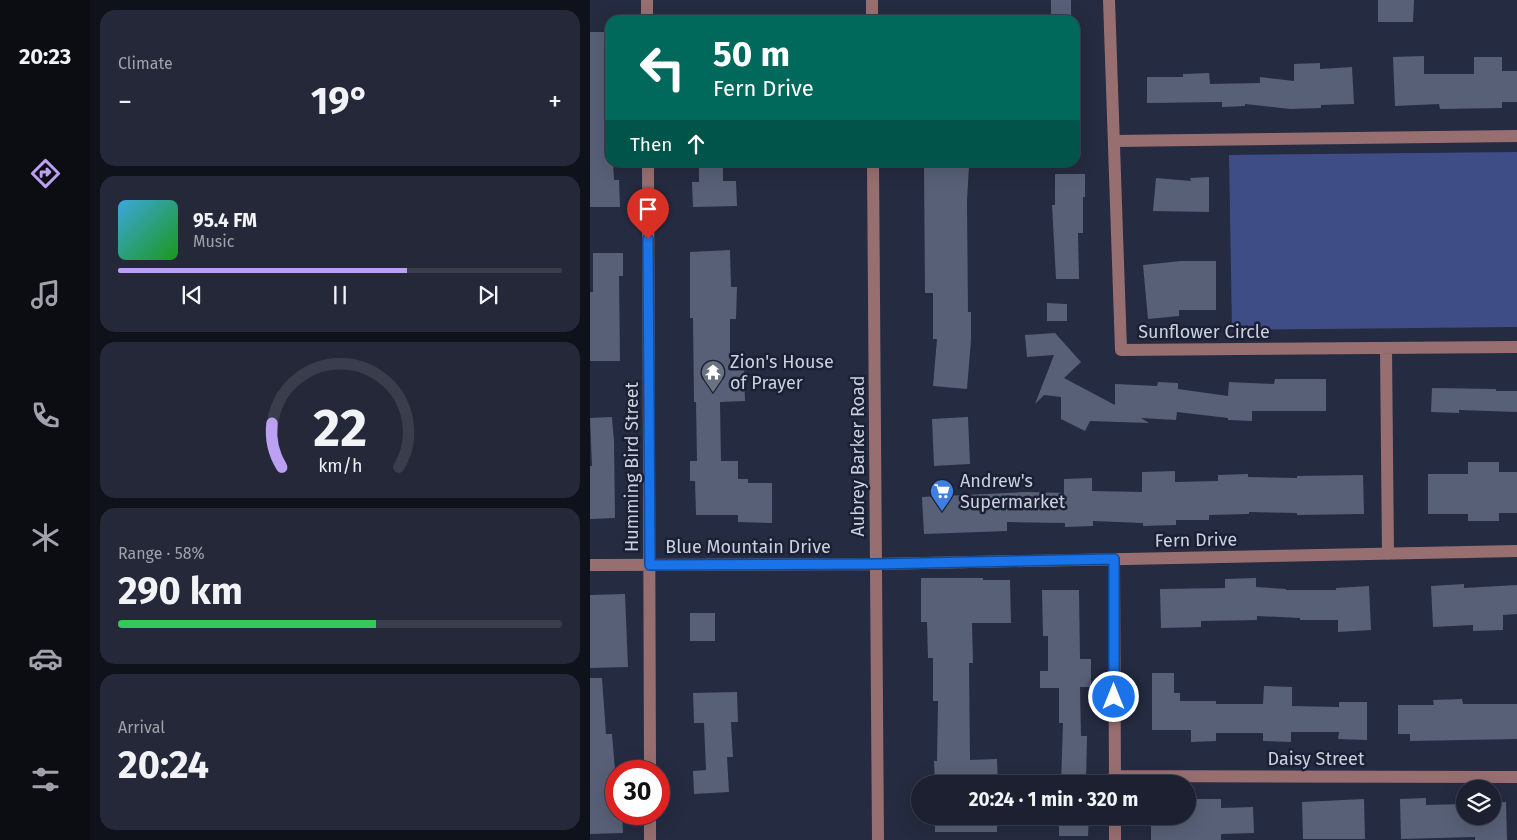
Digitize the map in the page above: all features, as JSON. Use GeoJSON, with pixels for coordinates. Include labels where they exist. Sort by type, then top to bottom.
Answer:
{"type":"FeatureCollection","features":[{"type":"Feature","properties":{"kind":"street"},"geometry":{"type":"LineString","coordinates":[[647,0],[647,15]]}},
{"type":"Feature","properties":{"kind":"street"},"geometry":{"type":"LineString","coordinates":[[872,0],[872,15]]}},
{"type":"Feature","properties":{"kind":"street","name":"Sunflower Circle"},"geometry":{"type":"LineString","coordinates":[[1109,0],[1121,350],[1517,347]]}},
{"type":"Feature","properties":{"kind":"street"},"geometry":{"type":"LineString","coordinates":[[1114,141],[1517,136]]}},
{"type":"Feature","properties":{"kind":"street","name":"Humming Bird Street"},"geometry":{"type":"LineString","coordinates":[[648,167],[650,760]]}},
{"type":"Feature","properties":{"kind":"street","name":"Aubrey Barker Road"},"geometry":{"type":"LineString","coordinates":[[873,167],[878,840]]}},
{"type":"Feature","properties":{"kind":"street"},"geometry":{"type":"LineString","coordinates":[[1386,348],[1388,554]]}},
{"type":"Feature","properties":{"kind":"street","name":"Fern Drive"},"geometry":{"type":"LineString","coordinates":[[876,564],[1517,551]]}},
{"type":"Feature","properties":{"kind":"street"},"geometry":{"type":"LineString","coordinates":[[1114,559],[1114,775]]}},
{"type":"Feature","properties":{"kind":"street","name":"Blue Mountain Drive"},"geometry":{"type":"LineString","coordinates":[[590,566],[876,564]]}},
{"type":"Feature","properties":{"kind":"street","name":"Daisy Street"},"geometry":{"type":"LineString","coordinates":[[1196,779],[1517,777]]}},
{"type":"Feature","properties":{"kind":"street"},"geometry":{"type":"LineString","coordinates":[[650,825],[650,840]]}},
{"type":"Feature","properties":{"kind":"street"},"geometry":{"type":"LineString","coordinates":[[1115,825],[1115,840]]}},
{"type":"Feature","properties":{"kind":"shaded area"},"geometry":{"type":"Polygon","coordinates":[[[1517,152],[1517,327],[1232,330],[1229,155],[1517,152]]]}},
{"type":"Feature","properties":{"kind":"building"},"geometry":{"type":"Polygon","coordinates":[[[1051,0],[1071,0],[1071,15],[1051,15],[1051,0]]]}},
{"type":"Feature","properties":{"kind":"building"},"geometry":{"type":"Polygon","coordinates":[[[1378,0],[1414,0],[1413,22],[1378,22],[1378,0]]]}},
{"type":"Feature","properties":{"kind":"building"},"geometry":{"type":"Polygon","coordinates":[[[590,32],[605,32],[605,167],[613,167],[614,180],[619,180],[620,207],[590,207],[590,32]]]}},
{"type":"Feature","properties":{"kind":"building"},"geometry":{"type":"Polygon","coordinates":[[[1424,56],[1424,74],[1474,74],[1474,57],[1502,57],[1502,71],[1517,71],[1517,102],[1502,102],[1502,108],[1440,109],[1439,104],[1395,106],[1393,57],[1424,56]]]}},
{"type":"Feature","properties":{"kind":"building"},"geometry":{"type":"Polygon","coordinates":[[[1320,63],[1320,69],[1352,67],[1354,104],[1321,105],[1321,108],[1290,109],[1245,104],[1245,106],[1222,107],[1222,102],[1147,103],[1147,77],[1183,77],[1183,74],[1209,73],[1210,84],[1260,83],[1260,77],[1294,81],[1294,64],[1320,63]]]}},
{"type":"Feature","properties":{"kind":"building"},"geometry":{"type":"Polygon","coordinates":[[[699,167],[723,167],[723,181],[736,181],[737,206],[693,207],[692,182],[699,182],[699,167]]]}},
{"type":"Feature","properties":{"kind":"building"},"geometry":{"type":"Polygon","coordinates":[[[924,167],[969,167],[967,201],[968,312],[971,312],[971,340],[967,389],[933,386],[937,339],[933,339],[933,293],[925,293],[924,167]]]}},
{"type":"Feature","properties":{"kind":"building"},"geometry":{"type":"Polygon","coordinates":[[[1055,174],[1085,174],[1083,233],[1078,233],[1079,279],[1056,279],[1052,205],[1055,205],[1055,174]]]}},
{"type":"Feature","properties":{"kind":"building"},"geometry":{"type":"Polygon","coordinates":[[[1209,177],[1209,212],[1153,211],[1156,178],[1191,181],[1190,178],[1209,177]]]}},
{"type":"Feature","properties":{"kind":"building"},"geometry":{"type":"Polygon","coordinates":[[[730,250],[731,287],[737,287],[736,319],[730,319],[730,367],[744,367],[745,401],[720,402],[721,461],[738,461],[738,479],[748,479],[748,483],[772,483],[772,523],[738,522],[738,515],[696,515],[695,481],[690,481],[690,461],[697,461],[693,318],[690,318],[690,252],[730,250]]]}},
{"type":"Feature","properties":{"kind":"building"},"geometry":{"type":"Polygon","coordinates":[[[593,253],[623,253],[623,276],[619,276],[620,361],[590,361],[590,292],[593,292],[593,253]]]}},
{"type":"Feature","properties":{"kind":"building"},"geometry":{"type":"Polygon","coordinates":[[[1181,261],[1216,261],[1216,310],[1179,310],[1179,316],[1148,319],[1143,265],[1181,261]]]}},
{"type":"Feature","properties":{"kind":"building"},"geometry":{"type":"Polygon","coordinates":[[[1047,303],[1067,304],[1067,321],[1047,321],[1047,303]]]}},
{"type":"Feature","properties":{"kind":"building"},"geometry":{"type":"Polygon","coordinates":[[[1055,333],[1081,362],[1064,378],[1115,405],[1115,384],[1157,386],[1158,382],[1178,383],[1178,389],[1228,396],[1229,382],[1274,384],[1275,379],[1326,379],[1326,411],[1252,411],[1252,421],[1228,420],[1228,418],[1177,412],[1176,420],[1141,418],[1149,423],[1090,421],[1085,431],[1061,419],[1061,397],[1044,395],[1035,404],[1054,355],[1027,357],[1025,335],[1055,333]]]}},
{"type":"Feature","properties":{"kind":"building"},"geometry":{"type":"Polygon","coordinates":[[[1432,388],[1517,391],[1517,412],[1459,410],[1459,413],[1431,412],[1432,388]]]}},
{"type":"Feature","properties":{"kind":"building"},"geometry":{"type":"Polygon","coordinates":[[[612,417],[615,518],[590,519],[590,466],[592,466],[590,418],[612,417]]]}},
{"type":"Feature","properties":{"kind":"building"},"geometry":{"type":"Polygon","coordinates":[[[968,417],[970,464],[934,466],[932,419],[968,417]]]}},
{"type":"Feature","properties":{"kind":"building"},"geometry":{"type":"Polygon","coordinates":[[[1468,462],[1499,462],[1499,472],[1517,472],[1517,513],[1499,513],[1499,521],[1468,521],[1468,514],[1428,514],[1428,474],[1468,474],[1468,462]]]}},
{"type":"Feature","properties":{"kind":"building"},"geometry":{"type":"Polygon","coordinates":[[[1175,471],[1175,482],[1218,481],[1218,475],[1248,474],[1248,477],[1297,478],[1297,476],[1363,475],[1364,514],[1297,515],[1297,513],[1249,512],[1249,514],[1209,515],[1209,520],[1176,520],[1176,525],[1143,526],[1143,523],[1093,521],[1093,526],[1065,527],[1065,523],[1007,522],[1007,531],[924,534],[922,497],[1027,492],[1064,493],[1064,479],[1092,478],[1092,491],[1142,492],[1142,472],[1175,471]]]}},
{"type":"Feature","properties":{"kind":"building"},"geometry":{"type":"Polygon","coordinates":[[[921,578],[1010,580],[1011,623],[972,623],[973,663],[969,663],[970,760],[997,759],[998,775],[935,775],[934,761],[937,761],[938,701],[933,701],[933,658],[928,658],[927,622],[921,622],[921,578]]]}},
{"type":"Feature","properties":{"kind":"building"},"geometry":{"type":"Polygon","coordinates":[[[1256,578],[1256,587],[1286,590],[1336,590],[1336,588],[1369,586],[1371,630],[1338,632],[1338,620],[1300,620],[1300,618],[1257,616],[1257,620],[1201,621],[1201,627],[1161,628],[1160,589],[1225,588],[1225,579],[1256,578]]]}},
{"type":"Feature","properties":{"kind":"building"},"geometry":{"type":"Polygon","coordinates":[[[1464,584],[1464,588],[1517,585],[1517,614],[1503,615],[1503,630],[1473,631],[1473,625],[1433,627],[1431,586],[1464,584]]]}},
{"type":"Feature","properties":{"kind":"building"},"geometry":{"type":"Polygon","coordinates":[[[1042,590],[1079,590],[1080,659],[1091,659],[1091,687],[1080,687],[1081,736],[1087,736],[1086,775],[1061,775],[1063,723],[1059,723],[1059,688],[1040,688],[1040,671],[1048,671],[1048,636],[1043,636],[1042,590]]]}},
{"type":"Feature","properties":{"kind":"building"},"geometry":{"type":"Polygon","coordinates":[[[625,594],[628,667],[590,668],[590,595],[625,594]]]}},
{"type":"Feature","properties":{"kind":"building"},"geometry":{"type":"Polygon","coordinates":[[[690,613],[715,613],[715,641],[690,641],[690,613]]]}},
{"type":"Feature","properties":{"kind":"building"},"geometry":{"type":"Polygon","coordinates":[[[1152,673],[1174,673],[1174,693],[1180,693],[1180,701],[1216,701],[1216,704],[1263,704],[1264,686],[1292,687],[1292,706],[1339,707],[1339,702],[1367,702],[1367,740],[1338,739],[1339,732],[1291,732],[1291,742],[1263,741],[1263,733],[1216,733],[1216,741],[1191,742],[1191,730],[1152,730],[1152,673]]]}},
{"type":"Feature","properties":{"kind":"building"},"geometry":{"type":"Polygon","coordinates":[[[590,678],[602,678],[606,734],[612,734],[614,760],[605,760],[605,825],[623,825],[623,833],[590,834],[590,678]]]}},
{"type":"Feature","properties":{"kind":"building"},"geometry":{"type":"Polygon","coordinates":[[[737,692],[738,722],[731,722],[733,757],[727,757],[729,792],[694,794],[693,771],[706,770],[704,723],[694,723],[693,693],[737,692]]]}},
{"type":"Feature","properties":{"kind":"building"},"geometry":{"type":"Polygon","coordinates":[[[1462,699],[1463,704],[1517,704],[1517,739],[1410,741],[1410,734],[1398,734],[1398,705],[1434,705],[1433,700],[1462,699]]]}},
{"type":"Feature","properties":{"kind":"building"},"geometry":{"type":"Polygon","coordinates":[[[1426,798],[1426,805],[1456,804],[1456,825],[1501,825],[1501,802],[1506,802],[1507,840],[1475,840],[1475,837],[1401,839],[1400,799],[1426,798]]]}},
{"type":"Feature","properties":{"kind":"building"},"geometry":{"type":"Polygon","coordinates":[[[1196,799],[1221,799],[1221,808],[1253,807],[1254,833],[1221,834],[1221,840],[1151,840],[1151,825],[1196,825],[1196,799]]]}},
{"type":"Feature","properties":{"kind":"building"},"geometry":{"type":"Polygon","coordinates":[[[1364,799],[1365,839],[1303,839],[1302,802],[1364,799]]]}},
{"type":"Feature","properties":{"kind":"building"},"geometry":{"type":"Polygon","coordinates":[[[935,825],[997,825],[997,832],[935,832],[935,825]]]}},
{"type":"Feature","properties":{"kind":"building"},"geometry":{"type":"Polygon","coordinates":[[[1059,825],[1089,825],[1088,836],[1059,836],[1059,825]]]}},
{"type":"Feature","properties":{"kind":"place","name":"Zion's House of Prayer"},"geometry":{"type":"Point","coordinates":[713,393]}},
{"type":"Feature","properties":{"kind":"place","name":"Andrew's Supermarket"},"geometry":{"type":"Point","coordinates":[942,512]}},
{"type":"Feature","properties":{"kind":"route"},"geometry":{"type":"LineString","coordinates":[[648,239],[650,565],[876,564],[1114,559],[1114,697]]}}]}
